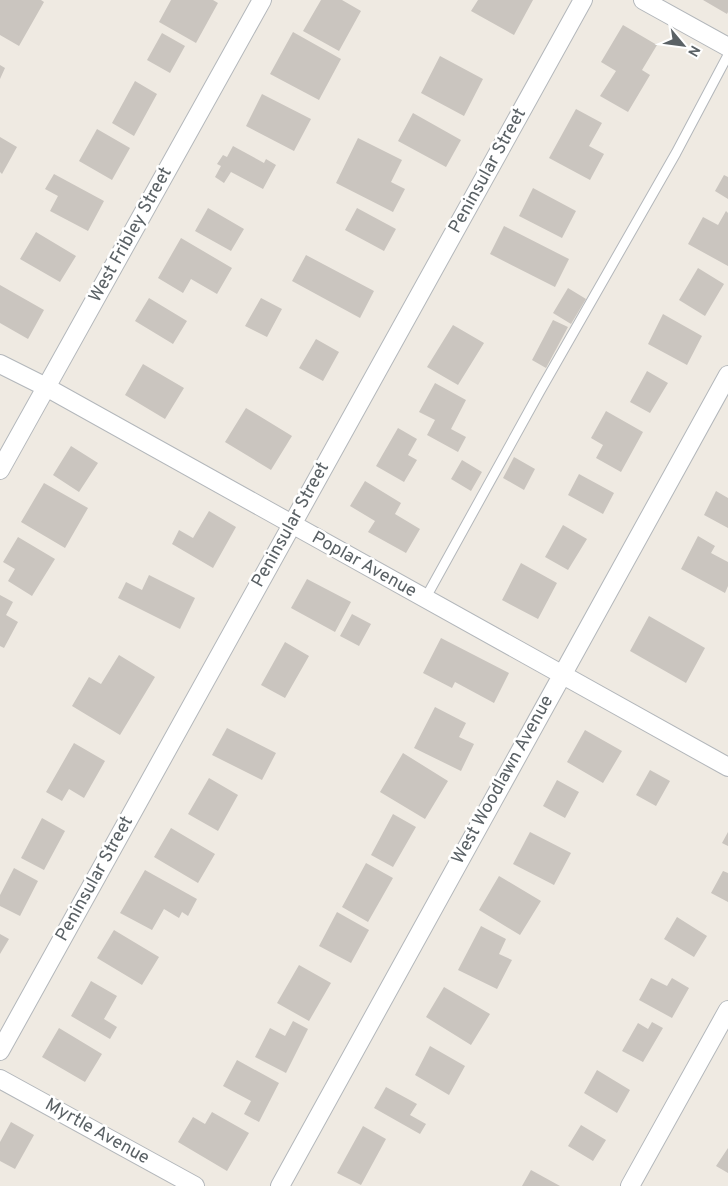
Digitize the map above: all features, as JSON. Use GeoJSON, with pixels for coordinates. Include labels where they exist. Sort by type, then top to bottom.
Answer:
{"type":"FeatureCollection","features":[{"type":"Feature","properties":{"kind":"street","name":"West Fribley Street"},"geometry":{"type":"LineString","coordinates":[[0,470],[262,0]]}},
{"type":"Feature","properties":{"kind":"street","name":"Peninsular Street"},"geometry":{"type":"LineString","coordinates":[[0,1051],[583,0]]}},
{"type":"Feature","properties":{"kind":"street"},"geometry":{"type":"LineString","coordinates":[[643,0],[728,47]]}},
{"type":"Feature","properties":{"kind":"street","name":"Poplar Avenue"},"geometry":{"type":"LineString","coordinates":[[0,364],[46,387],[728,767]]}},
{"type":"Feature","properties":{"kind":"street","name":"West Woodlawn Avenue"},"geometry":{"type":"LineString","coordinates":[[280,1186],[561,674],[728,375]]}},
{"type":"Feature","properties":{"kind":"street"},"geometry":{"type":"LineString","coordinates":[[630,1186],[728,1010]]}},
{"type":"Feature","properties":{"kind":"street","name":"Myrtle Avenue"},"geometry":{"type":"LineString","coordinates":[[0,1079],[195,1186]]}},
{"type":"Feature","properties":{"kind":"lane"},"geometry":{"type":"LineString","coordinates":[[426,599],[544,382],[676,153],[728,55]]}},
{"type":"Feature","properties":{"kind":"building"},"geometry":{"type":"Polygon","coordinates":[[[0,0],[41,0],[44,2],[19,46],[0,35],[0,0]]]}},
{"type":"Feature","properties":{"kind":"building"},"geometry":{"type":"Polygon","coordinates":[[[171,0],[213,0],[218,3],[196,43],[159,22],[171,0]]]}},
{"type":"Feature","properties":{"kind":"building"},"geometry":{"type":"Polygon","coordinates":[[[321,0],[342,0],[361,11],[339,51],[303,31],[321,0]]]}},
{"type":"Feature","properties":{"kind":"building"},"geometry":{"type":"Polygon","coordinates":[[[478,0],[533,0],[514,35],[471,11],[478,0]]]}},
{"type":"Feature","properties":{"kind":"building"},"geometry":{"type":"Polygon","coordinates":[[[703,0],[728,0],[727,14],[703,0]]]}},
{"type":"Feature","properties":{"kind":"building"},"geometry":{"type":"Polygon","coordinates":[[[623,25],[657,45],[642,70],[650,75],[628,112],[600,96],[616,71],[601,62],[623,25]]]}},
{"type":"Feature","properties":{"kind":"building"},"geometry":{"type":"Polygon","coordinates":[[[293,32],[341,59],[319,100],[270,74],[293,32]]]}},
{"type":"Feature","properties":{"kind":"building"},"geometry":{"type":"Polygon","coordinates":[[[162,33],[185,46],[170,73],[147,60],[162,33]]]}},
{"type":"Feature","properties":{"kind":"building"},"geometry":{"type":"Polygon","coordinates":[[[440,56],[483,79],[464,116],[421,93],[440,56]]]}},
{"type":"Feature","properties":{"kind":"building"},"geometry":{"type":"Polygon","coordinates":[[[0,65],[5,68],[0,79],[0,65]]]}},
{"type":"Feature","properties":{"kind":"building"},"geometry":{"type":"Polygon","coordinates":[[[135,81],[157,94],[134,136],[112,123],[135,81]]]}},
{"type":"Feature","properties":{"kind":"building"},"geometry":{"type":"Polygon","coordinates":[[[262,94],[311,119],[294,151],[246,126],[262,94]]]}},
{"type":"Feature","properties":{"kind":"building"},"geometry":{"type":"Polygon","coordinates":[[[576,109],[602,123],[589,146],[604,154],[590,180],[549,158],[576,109]]]}},
{"type":"Feature","properties":{"kind":"building"},"geometry":{"type":"Polygon","coordinates":[[[413,113],[461,140],[446,167],[398,141],[413,113]]]}},
{"type":"Feature","properties":{"kind":"building"},"geometry":{"type":"Polygon","coordinates":[[[97,129],[130,148],[112,180],[79,161],[97,129]]]}},
{"type":"Feature","properties":{"kind":"building"},"geometry":{"type":"Polygon","coordinates":[[[0,137],[17,147],[2,174],[0,172],[0,137]]]}},
{"type":"Feature","properties":{"kind":"building"},"geometry":{"type":"Polygon","coordinates":[[[358,138],[402,160],[391,182],[405,189],[393,212],[336,183],[358,138]]]}},
{"type":"Feature","properties":{"kind":"building"},"geometry":{"type":"Polygon","coordinates":[[[233,146],[264,163],[266,159],[276,165],[263,189],[231,172],[224,183],[215,177],[221,166],[217,164],[223,155],[227,157],[233,146]]]}},
{"type":"Feature","properties":{"kind":"building"},"geometry":{"type":"Polygon","coordinates":[[[54,174],[104,201],[88,231],[50,211],[58,196],[45,189],[54,174]]]}},
{"type":"Feature","properties":{"kind":"building"},"geometry":{"type":"Polygon","coordinates":[[[724,175],[728,177],[728,199],[715,191],[724,175]]]}},
{"type":"Feature","properties":{"kind":"building"},"geometry":{"type":"Polygon","coordinates":[[[533,188],[576,211],[562,238],[519,216],[533,188]]]}},
{"type":"Feature","properties":{"kind":"building"},"geometry":{"type":"Polygon","coordinates":[[[208,208],[244,229],[231,251],[195,231],[208,208]]]}},
{"type":"Feature","properties":{"kind":"building"},"geometry":{"type":"Polygon","coordinates":[[[357,208],[396,229],[384,251],[345,230],[357,208]]]}},
{"type":"Feature","properties":{"kind":"building"},"geometry":{"type":"Polygon","coordinates":[[[726,211],[728,213],[728,266],[688,244],[703,217],[718,225],[726,211]]]}},
{"type":"Feature","properties":{"kind":"building"},"geometry":{"type":"Polygon","coordinates":[[[504,226],[569,259],[555,287],[490,254],[504,226]]]}},
{"type":"Feature","properties":{"kind":"building"},"geometry":{"type":"Polygon","coordinates":[[[36,232],[76,256],[60,282],[20,259],[36,232]]]}},
{"type":"Feature","properties":{"kind":"building"},"geometry":{"type":"Polygon","coordinates":[[[181,238],[232,268],[217,294],[191,279],[183,293],[158,278],[181,238]]]}},
{"type":"Feature","properties":{"kind":"building"},"geometry":{"type":"Polygon","coordinates":[[[306,255],[374,291],[360,318],[292,281],[306,255]]]}},
{"type":"Feature","properties":{"kind":"building"},"geometry":{"type":"Polygon","coordinates":[[[698,268],[724,284],[705,316],[679,300],[698,268]]]}},
{"type":"Feature","properties":{"kind":"building"},"geometry":{"type":"Polygon","coordinates":[[[0,285],[44,310],[28,339],[0,323],[0,285]]]}},
{"type":"Feature","properties":{"kind":"building"},"geometry":{"type":"Polygon","coordinates":[[[568,288],[586,299],[571,324],[553,313],[568,288]]]}},
{"type":"Feature","properties":{"kind":"building"},"geometry":{"type":"Polygon","coordinates":[[[149,298],[187,321],[173,344],[135,321],[149,298]]]}},
{"type":"Feature","properties":{"kind":"building"},"geometry":{"type":"Polygon","coordinates":[[[261,298],[282,309],[267,337],[245,326],[261,298]]]}},
{"type":"Feature","properties":{"kind":"building"},"geometry":{"type":"Polygon","coordinates":[[[663,314],[702,336],[687,365],[648,344],[663,314]]]}},
{"type":"Feature","properties":{"kind":"building"},"geometry":{"type":"Polygon","coordinates":[[[553,320],[568,327],[546,368],[532,360],[553,320]]]}},
{"type":"Feature","properties":{"kind":"building"},"geometry":{"type":"Polygon","coordinates":[[[453,325],[484,343],[458,385],[427,367],[453,325]]]}},
{"type":"Feature","properties":{"kind":"building"},"geometry":{"type":"Polygon","coordinates":[[[316,339],[339,352],[323,381],[299,368],[316,339]]]}},
{"type":"Feature","properties":{"kind":"building"},"geometry":{"type":"Polygon","coordinates":[[[143,364],[184,388],[165,419],[125,395],[143,364]]]}},
{"type":"Feature","properties":{"kind":"building"},"geometry":{"type":"Polygon","coordinates":[[[647,371],[668,383],[650,413],[630,402],[647,371]]]}},
{"type":"Feature","properties":{"kind":"building"},"geometry":{"type":"Polygon","coordinates":[[[435,383],[466,400],[451,429],[466,437],[458,452],[427,435],[435,420],[419,412],[435,383]]]}},
{"type":"Feature","properties":{"kind":"building"},"geometry":{"type":"Polygon","coordinates":[[[246,408],[292,436],[271,470],[225,442],[246,408]]]}},
{"type":"Feature","properties":{"kind":"building"},"geometry":{"type":"Polygon","coordinates":[[[606,411],[643,432],[621,472],[596,458],[603,445],[591,438],[606,411]]]}},
{"type":"Feature","properties":{"kind":"building"},"geometry":{"type":"Polygon","coordinates":[[[398,428],[417,439],[408,455],[417,460],[404,482],[376,466],[398,428]]]}},
{"type":"Feature","properties":{"kind":"building"},"geometry":{"type":"Polygon","coordinates":[[[71,446],[98,463],[79,492],[53,475],[71,446]]]}},
{"type":"Feature","properties":{"kind":"building"},"geometry":{"type":"Polygon","coordinates":[[[514,457],[535,469],[524,490],[503,478],[514,457]]]}},
{"type":"Feature","properties":{"kind":"building"},"geometry":{"type":"Polygon","coordinates":[[[462,460],[482,472],[471,491],[451,479],[462,460]]]}},
{"type":"Feature","properties":{"kind":"building"},"geometry":{"type":"Polygon","coordinates":[[[579,474],[614,493],[603,514],[568,495],[579,474]]]}},
{"type":"Feature","properties":{"kind":"building"},"geometry":{"type":"Polygon","coordinates":[[[365,481],[401,503],[395,514],[420,529],[406,553],[368,532],[375,521],[350,506],[365,481]]]}},
{"type":"Feature","properties":{"kind":"building"},"geometry":{"type":"Polygon","coordinates":[[[44,483],[88,508],[65,548],[21,522],[44,483]]]}},
{"type":"Feature","properties":{"kind":"building"},"geometry":{"type":"Polygon","coordinates":[[[716,491],[728,498],[728,528],[704,515],[716,491]]]}},
{"type":"Feature","properties":{"kind":"building"},"geometry":{"type":"Polygon","coordinates":[[[209,511],[236,527],[213,568],[172,544],[179,530],[193,538],[209,511]]]}},
{"type":"Feature","properties":{"kind":"building"},"geometry":{"type":"Polygon","coordinates":[[[563,525],[587,539],[568,570],[545,557],[563,525]]]}},
{"type":"Feature","properties":{"kind":"building"},"geometry":{"type":"Polygon","coordinates":[[[698,536],[715,546],[711,553],[728,562],[728,586],[725,593],[681,569],[698,536]]]}},
{"type":"Feature","properties":{"kind":"building"},"geometry":{"type":"Polygon","coordinates":[[[18,537],[55,559],[32,596],[8,581],[15,569],[3,562],[18,537]]]}},
{"type":"Feature","properties":{"kind":"building"},"geometry":{"type":"Polygon","coordinates":[[[521,563],[557,583],[538,619],[502,600],[521,563]]]}},
{"type":"Feature","properties":{"kind":"building"},"geometry":{"type":"Polygon","coordinates":[[[149,575],[195,598],[180,629],[118,598],[126,582],[142,590],[149,575]]]}},
{"type":"Feature","properties":{"kind":"building"},"geometry":{"type":"Polygon","coordinates":[[[307,579],[351,602],[335,632],[291,608],[307,579]]]}},
{"type":"Feature","properties":{"kind":"building"},"geometry":{"type":"Polygon","coordinates":[[[0,595],[13,602],[6,615],[18,622],[4,648],[0,646],[0,595]]]}},
{"type":"Feature","properties":{"kind":"building"},"geometry":{"type":"Polygon","coordinates":[[[352,614],[371,624],[359,646],[340,636],[352,614]]]}},
{"type":"Feature","properties":{"kind":"building"},"geometry":{"type":"Polygon","coordinates":[[[649,616],[705,648],[686,683],[630,651],[649,616]]]}},
{"type":"Feature","properties":{"kind":"building"},"geometry":{"type":"Polygon","coordinates":[[[441,638],[509,673],[494,703],[455,682],[452,688],[423,673],[441,638]]]}},
{"type":"Feature","properties":{"kind":"building"},"geometry":{"type":"Polygon","coordinates":[[[285,642],[309,656],[285,698],[261,685],[285,642]]]}},
{"type":"Feature","properties":{"kind":"building"},"geometry":{"type":"Polygon","coordinates":[[[119,655],[155,677],[120,735],[72,706],[89,677],[101,684],[119,655]]]}},
{"type":"Feature","properties":{"kind":"building"},"geometry":{"type":"Polygon","coordinates":[[[435,707],[466,723],[459,737],[474,744],[461,771],[414,748],[435,707]]]}},
{"type":"Feature","properties":{"kind":"building"},"geometry":{"type":"Polygon","coordinates":[[[227,728],[276,753],[262,780],[212,755],[227,728]]]}},
{"type":"Feature","properties":{"kind":"building"},"geometry":{"type":"Polygon","coordinates":[[[585,730],[622,751],[603,783],[567,762],[585,730]]]}},
{"type":"Feature","properties":{"kind":"building"},"geometry":{"type":"Polygon","coordinates":[[[74,743],[105,761],[84,798],[69,789],[62,801],[46,792],[74,743]]]}},
{"type":"Feature","properties":{"kind":"building"},"geometry":{"type":"Polygon","coordinates":[[[403,753],[448,781],[425,819],[380,792],[403,753]]]}},
{"type":"Feature","properties":{"kind":"building"},"geometry":{"type":"Polygon","coordinates":[[[650,770],[670,781],[656,806],[636,795],[650,770]]]}},
{"type":"Feature","properties":{"kind":"building"},"geometry":{"type":"Polygon","coordinates":[[[209,778],[238,795],[218,831],[188,814],[209,778]]]}},
{"type":"Feature","properties":{"kind":"building"},"geometry":{"type":"Polygon","coordinates":[[[557,780],[579,792],[565,818],[543,806],[557,780]]]}},
{"type":"Feature","properties":{"kind":"building"},"geometry":{"type":"Polygon","coordinates":[[[393,814],[416,827],[393,867],[371,855],[393,814]]]}},
{"type":"Feature","properties":{"kind":"building"},"geometry":{"type":"Polygon","coordinates":[[[42,818],[65,831],[44,870],[21,858],[42,818]]]}},
{"type":"Feature","properties":{"kind":"building"},"geometry":{"type":"Polygon","coordinates":[[[171,828],[215,854],[198,883],[154,857],[171,828]]]}},
{"type":"Feature","properties":{"kind":"building"},"geometry":{"type":"Polygon","coordinates":[[[530,832],[571,853],[554,885],[513,864],[530,832]]]}},
{"type":"Feature","properties":{"kind":"building"},"geometry":{"type":"Polygon","coordinates":[[[728,832],[728,846],[722,843],[728,832]]]}},
{"type":"Feature","properties":{"kind":"building"},"geometry":{"type":"Polygon","coordinates":[[[366,863],[393,878],[368,922],[342,907],[366,863]]]}},
{"type":"Feature","properties":{"kind":"building"},"geometry":{"type":"Polygon","coordinates":[[[14,868],[38,881],[20,916],[0,906],[0,895],[14,868]]]}},
{"type":"Feature","properties":{"kind":"building"},"geometry":{"type":"Polygon","coordinates":[[[145,870],[197,899],[188,916],[182,912],[179,918],[164,909],[152,930],[120,913],[145,870]]]}},
{"type":"Feature","properties":{"kind":"building"},"geometry":{"type":"Polygon","coordinates":[[[723,871],[728,873],[728,902],[711,893],[723,871]]]}},
{"type":"Feature","properties":{"kind":"building"},"geometry":{"type":"Polygon","coordinates":[[[499,876],[541,901],[520,935],[479,910],[499,876]]]}},
{"type":"Feature","properties":{"kind":"building"},"geometry":{"type":"Polygon","coordinates":[[[337,912],[369,930],[351,963],[319,946],[337,912]]]}},
{"type":"Feature","properties":{"kind":"building"},"geometry":{"type":"Polygon","coordinates":[[[677,917],[707,936],[694,957],[664,939],[677,917]]]}},
{"type":"Feature","properties":{"kind":"building"},"geometry":{"type":"Polygon","coordinates":[[[481,926],[506,939],[499,954],[512,960],[497,989],[458,970],[481,926]]]}},
{"type":"Feature","properties":{"kind":"building"},"geometry":{"type":"Polygon","coordinates":[[[114,930],[159,957],[142,985],[97,958],[114,930]]]}},
{"type":"Feature","properties":{"kind":"building"},"geometry":{"type":"Polygon","coordinates":[[[0,934],[9,939],[0,954],[0,934]]]}},
{"type":"Feature","properties":{"kind":"building"},"geometry":{"type":"Polygon","coordinates":[[[299,965],[331,983],[309,1021],[277,1003],[299,965]]]}},
{"type":"Feature","properties":{"kind":"building"},"geometry":{"type":"Polygon","coordinates":[[[651,978],[667,986],[672,978],[689,988],[672,1018],[639,1000],[651,978]]]}},
{"type":"Feature","properties":{"kind":"building"},"geometry":{"type":"Polygon","coordinates":[[[91,981],[117,996],[104,1019],[117,1027],[110,1039],[71,1016],[91,981]]]}},
{"type":"Feature","properties":{"kind":"building"},"geometry":{"type":"Polygon","coordinates":[[[444,987],[490,1014],[471,1045],[426,1017],[444,987]]]}},
{"type":"Feature","properties":{"kind":"building"},"geometry":{"type":"Polygon","coordinates":[[[293,1021],[308,1029],[286,1073],[255,1057],[270,1028],[285,1036],[293,1021]]]}},
{"type":"Feature","properties":{"kind":"building"},"geometry":{"type":"Polygon","coordinates":[[[652,1022],[663,1028],[643,1062],[622,1051],[638,1023],[648,1029],[652,1022]]]}},
{"type":"Feature","properties":{"kind":"building"},"geometry":{"type":"Polygon","coordinates":[[[59,1028],[102,1054],[85,1082],[42,1057],[59,1028]]]}},
{"type":"Feature","properties":{"kind":"building"},"geometry":{"type":"Polygon","coordinates":[[[430,1046],[465,1066],[449,1095],[415,1075],[430,1046]]]}},
{"type":"Feature","properties":{"kind":"building"},"geometry":{"type":"Polygon","coordinates":[[[237,1060],[279,1083],[259,1122],[244,1114],[251,1101],[223,1086],[237,1060]]]}},
{"type":"Feature","properties":{"kind":"building"},"geometry":{"type":"Polygon","coordinates":[[[597,1070],[630,1090],[617,1113],[584,1093],[597,1070]]]}},
{"type":"Feature","properties":{"kind":"building"},"geometry":{"type":"Polygon","coordinates":[[[386,1087],[417,1104],[410,1115],[426,1124],[420,1134],[374,1108],[386,1087]]]}},
{"type":"Feature","properties":{"kind":"building"},"geometry":{"type":"Polygon","coordinates":[[[212,1112],[249,1133],[227,1171],[178,1142],[193,1117],[205,1124],[212,1112]]]}},
{"type":"Feature","properties":{"kind":"building"},"geometry":{"type":"Polygon","coordinates":[[[11,1122],[34,1135],[15,1169],[0,1161],[0,1142],[11,1122]]]}},
{"type":"Feature","properties":{"kind":"building"},"geometry":{"type":"Polygon","coordinates":[[[581,1125],[606,1140],[593,1161],[568,1146],[581,1125]]]}},
{"type":"Feature","properties":{"kind":"building"},"geometry":{"type":"Polygon","coordinates":[[[363,1126],[386,1139],[361,1185],[337,1173],[363,1126]]]}},
{"type":"Feature","properties":{"kind":"building"},"geometry":{"type":"Polygon","coordinates":[[[728,1148],[728,1173],[716,1166],[728,1148]]]}},
{"type":"Feature","properties":{"kind":"building"},"geometry":{"type":"Polygon","coordinates":[[[531,1170],[560,1186],[522,1186],[531,1170]]]}}]}
